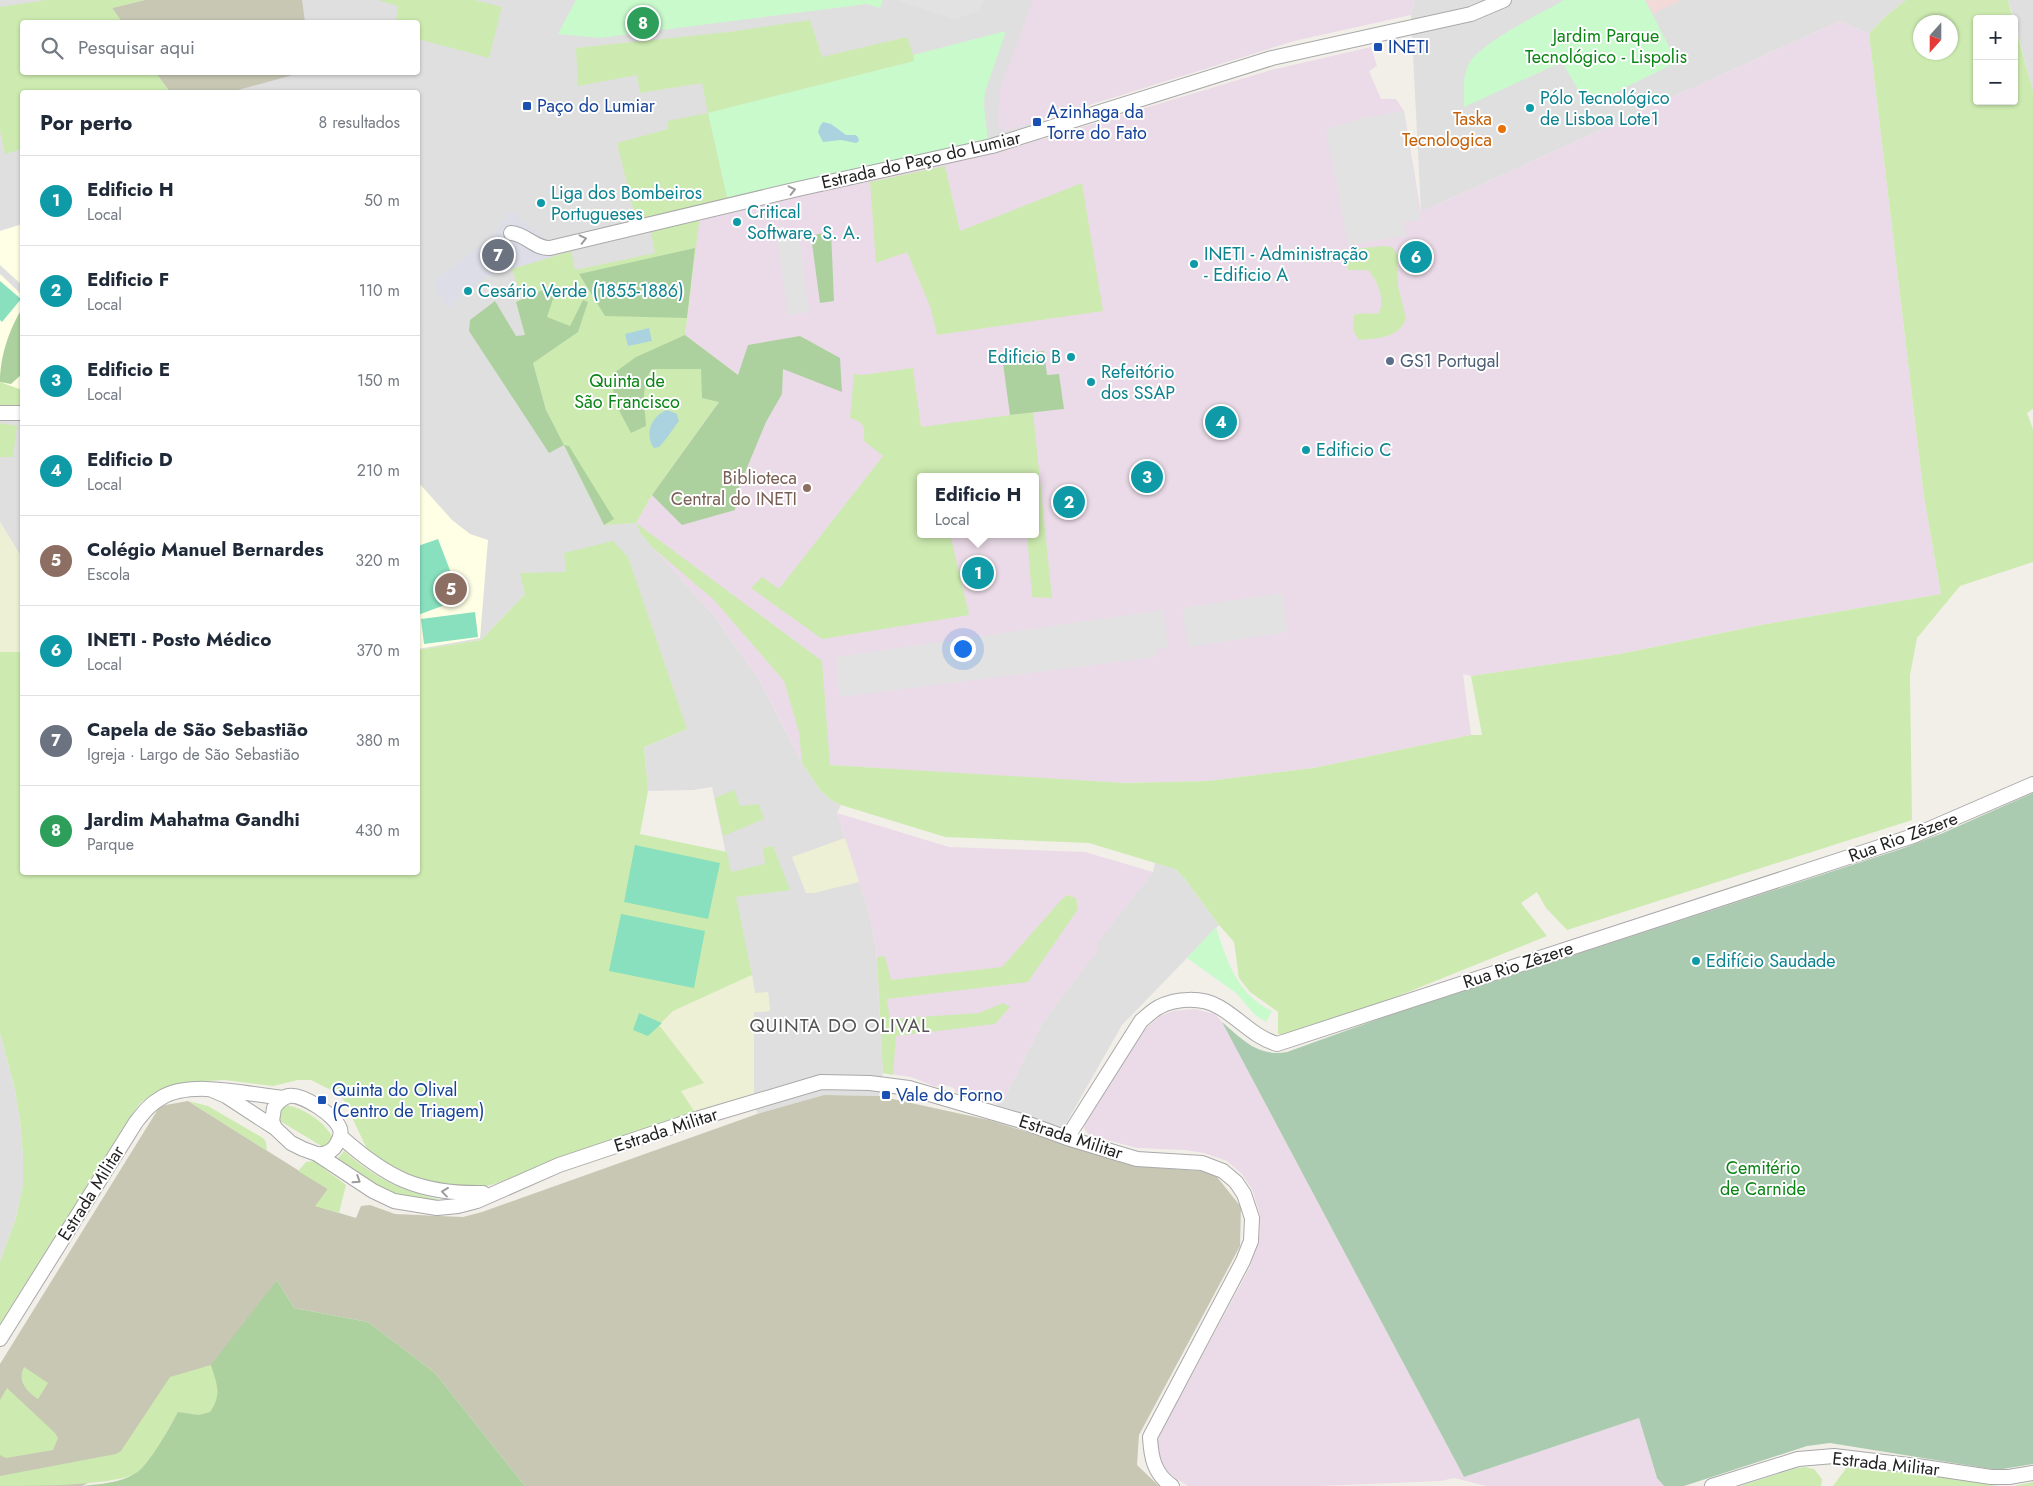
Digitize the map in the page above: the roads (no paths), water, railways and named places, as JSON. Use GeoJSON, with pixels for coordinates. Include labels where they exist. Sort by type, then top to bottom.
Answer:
{"type":"FeatureCollection","features":[{"type":"Feature","properties":{"kind":"street","name":"Estrada do Paço do Lumiar"},"geometry":{"type":"LineString","coordinates":[[511,233],[521,235],[540,247],[550,248],[798,189],[992,146],[1272,58],[1471,14],[1504,0]]}},
{"type":"Feature","properties":{"kind":"street"},"geometry":{"type":"LineString","coordinates":[[0,413],[19,413]]}},
{"type":"Feature","properties":{"kind":"street","name":"Rua Rio Zêzere"},"geometry":{"type":"LineString","coordinates":[[1068,1138],[1141,1020],[1159,1007],[1173,1002],[1194,1000],[1218,1006],[1262,1039],[1277,1044],[1913,836],[2033,784]]}},
{"type":"Feature","properties":{"kind":"street","name":"Estrada Militar"},"geometry":{"type":"LineString","coordinates":[[212,1090],[226,1096],[275,1128],[291,1143],[317,1154],[373,1191],[394,1201],[437,1208],[458,1206],[559,1166],[675,1126],[821,1082],[870,1083],[909,1088],[1018,1120],[1068,1138],[1137,1159],[1202,1163],[1223,1172],[1236,1182],[1244,1194],[1252,1218],[1251,1241],[1243,1261],[1150,1437],[1151,1457],[1163,1480],[1172,1486]]}},
{"type":"Feature","properties":{"kind":"street","name":"Estrada Militar"},"geometry":{"type":"LineString","coordinates":[[0,1339],[136,1122],[148,1107],[163,1096],[181,1090],[212,1090],[284,1098],[290,1096],[297,1097],[318,1107],[337,1123],[341,1131],[340,1136],[371,1162],[398,1179],[429,1190],[460,1194],[494,1193]]}},
{"type":"Feature","properties":{"kind":"street"},"geometry":{"type":"LineString","coordinates":[[275,1128],[272,1121],[274,1108],[284,1098]]}},
{"type":"Feature","properties":{"kind":"street"},"geometry":{"type":"LineString","coordinates":[[317,1154],[328,1153],[333,1149],[340,1136]]}},
{"type":"Feature","properties":{"kind":"street","name":"Estrada Militar"},"geometry":{"type":"LineString","coordinates":[[1712,1486],[1798,1459],[1834,1456],[1991,1477],[2009,1477],[2033,1473]]}},
{"type":"Feature","properties":{"kind":"water"},"geometry":{"type":"Polygon","coordinates":[[[823,122],[831,124],[846,135],[855,135],[859,141],[856,143],[841,140],[823,142],[818,132],[823,122]]]}},
{"type":"Feature","properties":{"kind":"water"},"geometry":{"type":"Polygon","coordinates":[[[649,328],[652,341],[628,346],[625,334],[649,328]]]}},
{"type":"Feature","properties":{"kind":"water"},"geometry":{"type":"Polygon","coordinates":[[[667,410],[677,414],[679,421],[662,444],[654,448],[650,437],[651,426],[661,413],[667,410]]]}},
{"type":"Feature","properties":{"kind":"place","name":"Jardim Mahatma Gandhi"},"geometry":{"type":"Point","coordinates":[643,23]}},
{"type":"Feature","properties":{"kind":"place","name":"INETI"},"geometry":{"type":"Point","coordinates":[1378,47]}},
{"type":"Feature","properties":{"kind":"place","name":"Paço do Lumiar"},"geometry":{"type":"Point","coordinates":[527,106]}},
{"type":"Feature","properties":{"kind":"place","name":"Pólo Tecnológico de Lisboa Lote1"},"geometry":{"type":"Point","coordinates":[1530,108]}},
{"type":"Feature","properties":{"kind":"place","name":"Azinhaga da Torre do Fato"},"geometry":{"type":"Point","coordinates":[1037,122]}},
{"type":"Feature","properties":{"kind":"place","name":"Taska Tecnologica"},"geometry":{"type":"Point","coordinates":[1502,129]}},
{"type":"Feature","properties":{"kind":"place","name":"Liga dos Bombeiros Portugueses"},"geometry":{"type":"Point","coordinates":[541,203]}},
{"type":"Feature","properties":{"kind":"place","name":"Critical Software, S. A."},"geometry":{"type":"Point","coordinates":[737,222]}},
{"type":"Feature","properties":{"kind":"place","name":"Capela de São Sebastião"},"geometry":{"type":"Point","coordinates":[498,255]}},
{"type":"Feature","properties":{"kind":"place","name":"INETI - Posto Médico"},"geometry":{"type":"Point","coordinates":[1416,257]}},
{"type":"Feature","properties":{"kind":"place","name":"INETI - Administração - Edificio A"},"geometry":{"type":"Point","coordinates":[1194,264]}},
{"type":"Feature","properties":{"kind":"place","name":"Cesário Verde (1855-1886)"},"geometry":{"type":"Point","coordinates":[468,291]}},
{"type":"Feature","properties":{"kind":"place","name":"Edificio B"},"geometry":{"type":"Point","coordinates":[1071,357]}},
{"type":"Feature","properties":{"kind":"place","name":"GS1 Portugal"},"geometry":{"type":"Point","coordinates":[1390,361]}},
{"type":"Feature","properties":{"kind":"place","name":"Refeitório dos SSAP"},"geometry":{"type":"Point","coordinates":[1091,382]}},
{"type":"Feature","properties":{"kind":"place","name":"Edificio D"},"geometry":{"type":"Point","coordinates":[1221,422]}},
{"type":"Feature","properties":{"kind":"place","name":"Edificio C"},"geometry":{"type":"Point","coordinates":[1306,450]}},
{"type":"Feature","properties":{"kind":"place","name":"Edificio E"},"geometry":{"type":"Point","coordinates":[1147,477]}},
{"type":"Feature","properties":{"kind":"place","name":"Biblioteca Central do INETI"},"geometry":{"type":"Point","coordinates":[807,488]}},
{"type":"Feature","properties":{"kind":"place","name":"Edificio F"},"geometry":{"type":"Point","coordinates":[1069,502]}},
{"type":"Feature","properties":{"kind":"place","name":"Edificio H"},"geometry":{"type":"Point","coordinates":[978,573]}},
{"type":"Feature","properties":{"kind":"place","name":"Colégio Manuel Bernardes"},"geometry":{"type":"Point","coordinates":[451,589]}},
{"type":"Feature","properties":{"kind":"place","name":"Edifício Saudade"},"geometry":{"type":"Point","coordinates":[1696,961]}},
{"type":"Feature","properties":{"kind":"place","name":"Vale do Forno"},"geometry":{"type":"Point","coordinates":[886,1095]}},
{"type":"Feature","properties":{"kind":"place","name":"Quinta do Olival (Centro de Triagem)"},"geometry":{"type":"Point","coordinates":[322,1100]}},
{"type":"Feature","properties":{"kind":"district","name":"QUINTA DO OLIVAL"},"geometry":{"type":"Point","coordinates":[840,1025]}},
{"type":"Feature","properties":{"kind":"park label","name":"Jardim Parque Tecnológico - Lispolis"},"geometry":{"type":"Point","coordinates":[1606,46]}},
{"type":"Feature","properties":{"kind":"park label","name":"Quinta de São Francisco"},"geometry":{"type":"Point","coordinates":[627,391]}},
{"type":"Feature","properties":{"kind":"park label","name":"Cemitério de Carnide"},"geometry":{"type":"Point","coordinates":[1763,1178]}}]}
